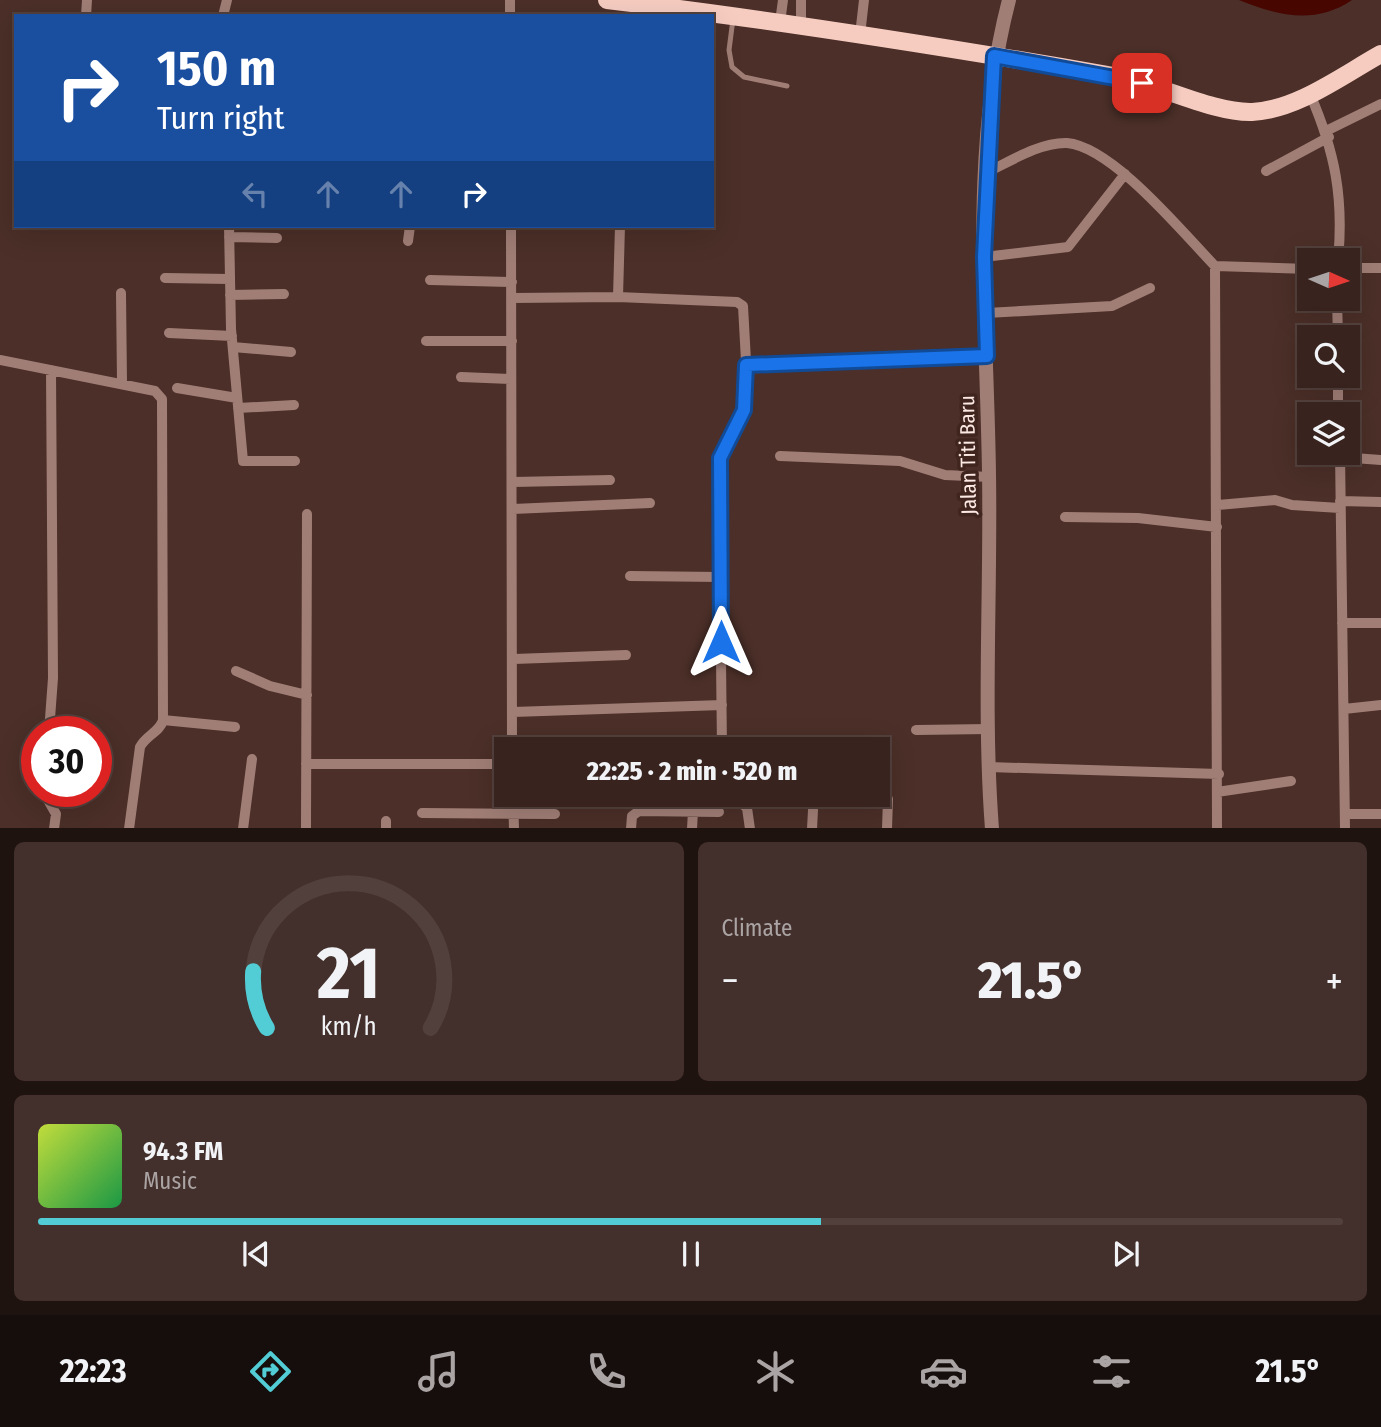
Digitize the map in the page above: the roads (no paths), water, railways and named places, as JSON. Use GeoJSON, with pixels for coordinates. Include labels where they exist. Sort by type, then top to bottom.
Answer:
{"type":"FeatureCollection","features":[{"type":"Feature","properties":{"kind":"main road"},"geometry":{"type":"LineString","coordinates":[[607,0],[641,6],[700,5],[734,16],[1121,77],[1242,111],[1275,108],[1310,94],[1381,54]]}},
{"type":"Feature","properties":{"kind":"street"},"geometry":{"type":"LineString","coordinates":[[783,0],[781,15],[792,24],[801,0]]}},
{"type":"Feature","properties":{"kind":"street"},"geometry":{"type":"LineString","coordinates":[[860,34],[863,0]]}},
{"type":"Feature","properties":{"kind":"street","name":"Jalan Titi Baru"},"geometry":{"type":"LineString","coordinates":[[992,828],[989,767],[987,313],[984,257],[986,173],[994,56],[1009,0]]}},
{"type":"Feature","properties":{"kind":"street"},"geometry":{"type":"LineString","coordinates":[[1310,94],[1328,134],[1338,180],[1339,248]]}},
{"type":"Feature","properties":{"kind":"street"},"geometry":{"type":"LineString","coordinates":[[1266,171],[1381,104]]}},
{"type":"Feature","properties":{"kind":"street"},"geometry":{"type":"LineString","coordinates":[[986,173],[1048,146],[1066,143],[1084,147],[1125,174],[1215,266],[1219,774],[1217,828]]}},
{"type":"Feature","properties":{"kind":"street"},"geometry":{"type":"LineString","coordinates":[[984,257],[1068,247],[1125,174]]}},
{"type":"Feature","properties":{"kind":"street"},"geometry":{"type":"LineString","coordinates":[[408,241],[410,228]]}},
{"type":"Feature","properties":{"kind":"street"},"geometry":{"type":"LineString","coordinates":[[511,228],[512,737]]}},
{"type":"Feature","properties":{"kind":"street"},"geometry":{"type":"LineString","coordinates":[[618,297],[620,228]]}},
{"type":"Feature","properties":{"kind":"street"},"geometry":{"type":"LineString","coordinates":[[277,237],[229,232],[232,342],[243,461],[295,461]]}},
{"type":"Feature","properties":{"kind":"street"},"geometry":{"type":"LineString","coordinates":[[1215,266],[1297,269]]}},
{"type":"Feature","properties":{"kind":"street"},"geometry":{"type":"LineString","coordinates":[[1360,268],[1381,268]]}},
{"type":"Feature","properties":{"kind":"street"},"geometry":{"type":"LineString","coordinates":[[165,278],[230,279]]}},
{"type":"Feature","properties":{"kind":"street"},"geometry":{"type":"LineString","coordinates":[[430,280],[512,282]]}},
{"type":"Feature","properties":{"kind":"street"},"geometry":{"type":"LineString","coordinates":[[987,313],[1112,306],[1150,288]]}},
{"type":"Feature","properties":{"kind":"street"},"geometry":{"type":"LineString","coordinates":[[121,293],[122,383]]}},
{"type":"Feature","properties":{"kind":"street"},"geometry":{"type":"LineString","coordinates":[[230,295],[284,294]]}},
{"type":"Feature","properties":{"kind":"street"},"geometry":{"type":"LineString","coordinates":[[512,298],[618,297],[740,303],[744,312],[746,365],[744,410],[720,458],[722,737]]}},
{"type":"Feature","properties":{"kind":"street"},"geometry":{"type":"LineString","coordinates":[[169,333],[291,352]]}},
{"type":"Feature","properties":{"kind":"street"},"geometry":{"type":"LineString","coordinates":[[426,341],[512,341]]}},
{"type":"Feature","properties":{"kind":"street"},"geometry":{"type":"LineString","coordinates":[[746,365],[987,356]]}},
{"type":"Feature","properties":{"kind":"street"},"geometry":{"type":"LineString","coordinates":[[0,360],[122,383],[155,391],[162,399],[163,720],[162,726],[145,739],[140,747],[130,828]]}},
{"type":"Feature","properties":{"kind":"street"},"geometry":{"type":"LineString","coordinates":[[50,716],[51,370]]}},
{"type":"Feature","properties":{"kind":"street"},"geometry":{"type":"LineString","coordinates":[[461,377],[511,379]]}},
{"type":"Feature","properties":{"kind":"street"},"geometry":{"type":"LineString","coordinates":[[177,388],[237,403],[294,405]]}},
{"type":"Feature","properties":{"kind":"street"},"geometry":{"type":"LineString","coordinates":[[780,456],[900,461],[945,475],[989,477]]}},
{"type":"Feature","properties":{"kind":"street"},"geometry":{"type":"LineString","coordinates":[[1360,457],[1381,460]]}},
{"type":"Feature","properties":{"kind":"street"},"geometry":{"type":"LineString","coordinates":[[1340,465],[1345,828]]}},
{"type":"Feature","properties":{"kind":"street"},"geometry":{"type":"LineString","coordinates":[[513,482],[610,480]]}},
{"type":"Feature","properties":{"kind":"street"},"geometry":{"type":"LineString","coordinates":[[1218,505],[1275,500],[1292,505],[1381,502]]}},
{"type":"Feature","properties":{"kind":"street"},"geometry":{"type":"LineString","coordinates":[[513,509],[650,503]]}},
{"type":"Feature","properties":{"kind":"street"},"geometry":{"type":"LineString","coordinates":[[306,828],[307,514]]}},
{"type":"Feature","properties":{"kind":"street"},"geometry":{"type":"LineString","coordinates":[[1065,517],[1138,518],[1217,527]]}},
{"type":"Feature","properties":{"kind":"street"},"geometry":{"type":"LineString","coordinates":[[631,576],[721,577]]}},
{"type":"Feature","properties":{"kind":"street"},"geometry":{"type":"LineString","coordinates":[[1342,623],[1381,623]]}},
{"type":"Feature","properties":{"kind":"street"},"geometry":{"type":"LineString","coordinates":[[514,659],[626,654]]}},
{"type":"Feature","properties":{"kind":"street"},"geometry":{"type":"LineString","coordinates":[[236,671],[270,686],[307,695]]}},
{"type":"Feature","properties":{"kind":"street"},"geometry":{"type":"LineString","coordinates":[[513,712],[722,705]]}},
{"type":"Feature","properties":{"kind":"street"},"geometry":{"type":"LineString","coordinates":[[1344,709],[1381,705]]}},
{"type":"Feature","properties":{"kind":"street"},"geometry":{"type":"LineString","coordinates":[[163,720],[234,727]]}},
{"type":"Feature","properties":{"kind":"street"},"geometry":{"type":"LineString","coordinates":[[916,730],[989,729]]}},
{"type":"Feature","properties":{"kind":"street"},"geometry":{"type":"LineString","coordinates":[[243,828],[252,759]]}},
{"type":"Feature","properties":{"kind":"street"},"geometry":{"type":"LineString","coordinates":[[306,764],[494,764]]}},
{"type":"Feature","properties":{"kind":"street"},"geometry":{"type":"LineString","coordinates":[[989,767],[1219,774]]}},
{"type":"Feature","properties":{"kind":"street"},"geometry":{"type":"LineString","coordinates":[[1217,792],[1291,781]]}},
{"type":"Feature","properties":{"kind":"street"},"geometry":{"type":"LineString","coordinates":[[52,807],[56,814],[54,828]]}},
{"type":"Feature","properties":{"kind":"street"},"geometry":{"type":"LineString","coordinates":[[514,807],[514,828]]}},
{"type":"Feature","properties":{"kind":"street"},"geometry":{"type":"LineString","coordinates":[[746,807],[750,828]]}},
{"type":"Feature","properties":{"kind":"street"},"geometry":{"type":"LineString","coordinates":[[887,828],[888,807]]}},
{"type":"Feature","properties":{"kind":"street"},"geometry":{"type":"LineString","coordinates":[[812,828],[813,810]]}},
{"type":"Feature","properties":{"kind":"street"},"geometry":{"type":"LineString","coordinates":[[692,828],[693,811]]}},
{"type":"Feature","properties":{"kind":"street"},"geometry":{"type":"LineString","coordinates":[[631,828],[636,812],[719,813]]}},
{"type":"Feature","properties":{"kind":"street"},"geometry":{"type":"LineString","coordinates":[[422,813],[555,814]]}},
{"type":"Feature","properties":{"kind":"street"},"geometry":{"type":"LineString","coordinates":[[1345,814],[1381,814]]}},
{"type":"Feature","properties":{"kind":"lane"},"geometry":{"type":"LineString","coordinates":[[734,16],[729,50],[732,66],[744,77],[788,86]]}}]}
